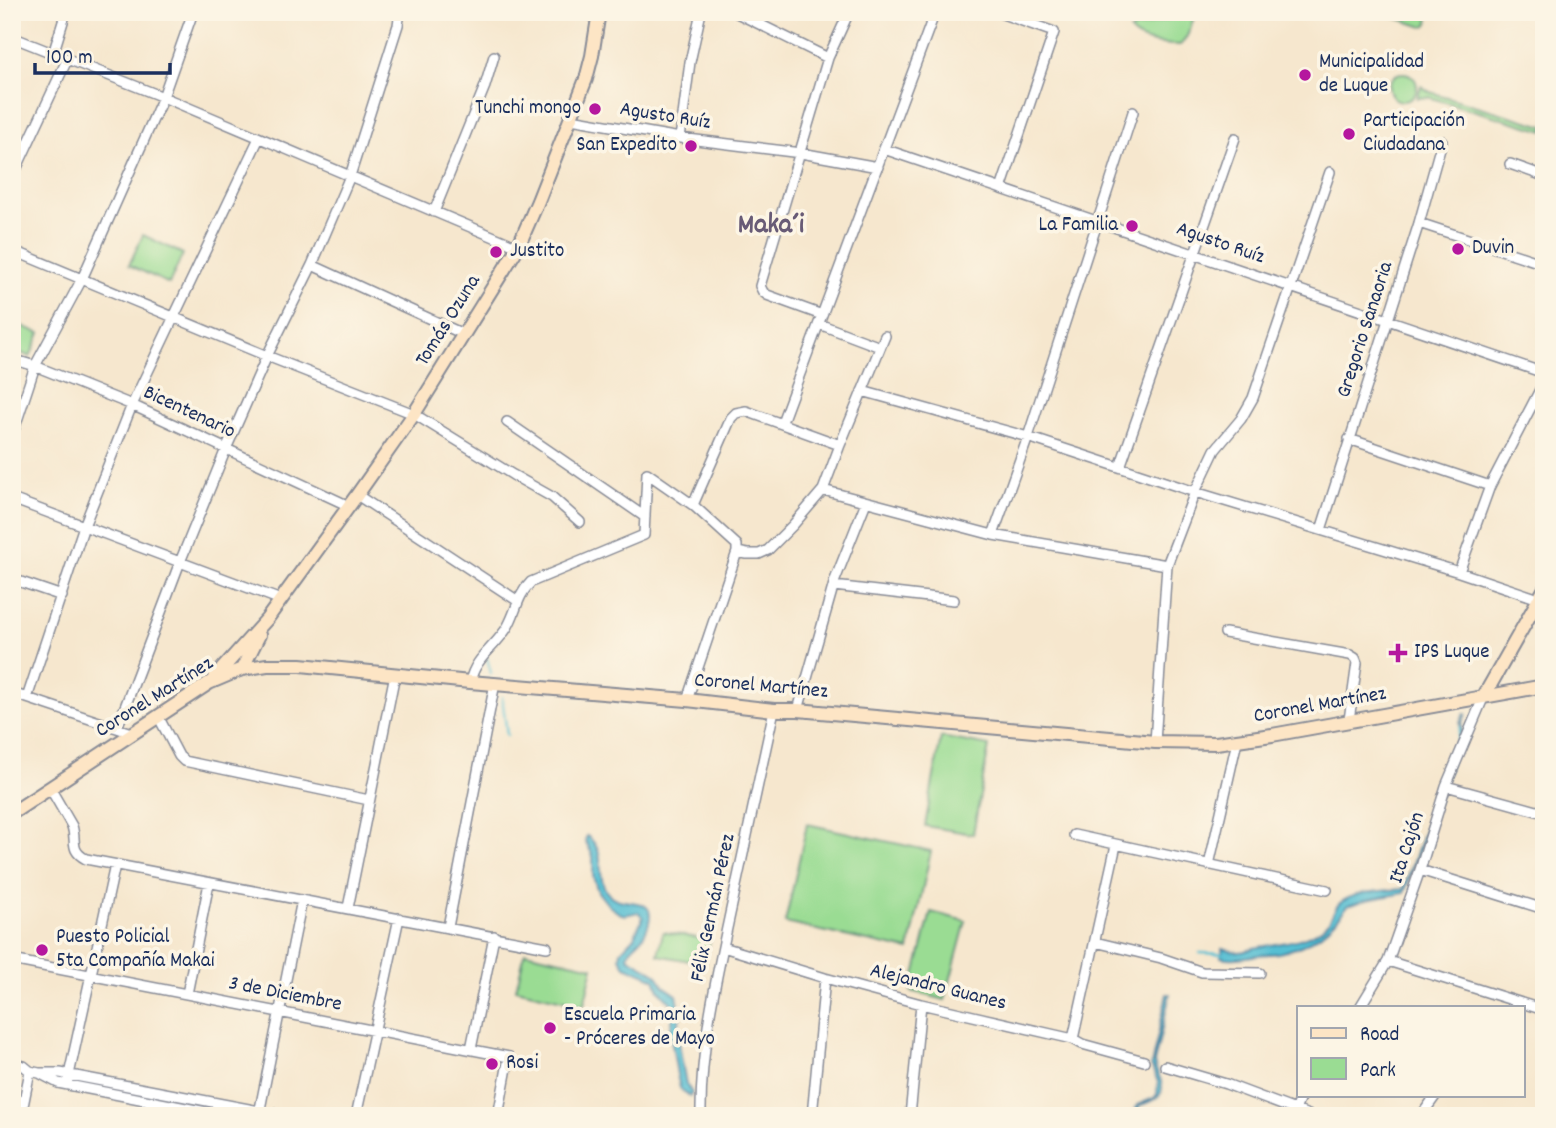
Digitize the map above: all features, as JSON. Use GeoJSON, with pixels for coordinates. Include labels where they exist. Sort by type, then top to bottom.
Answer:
{"type":"FeatureCollection","features":[{"type":"Feature","properties":{"kind":"main road","name":"Tomás Ozuna"},"geometry":{"type":"LineString","coordinates":[[209,683],[267,619],[414,414],[518,247],[590,67],[599,12]]}},
{"type":"Feature","properties":{"kind":"main road"},"geometry":{"type":"LineString","coordinates":[[1482,696],[1541,595]]}},
{"type":"Feature","properties":{"kind":"main road","name":"Tomás Ozuna"},"geometry":{"type":"LineString","coordinates":[[242,669],[267,619]]}},
{"type":"Feature","properties":{"kind":"main road","name":"Coronel Martínez"},"geometry":{"type":"LineString","coordinates":[[12,813],[209,683],[242,669],[267,665],[301,665],[774,710],[1155,742],[1199,743],[1237,741],[1544,686]]}},
{"type":"Feature","properties":{"kind":"street"},"geometry":{"type":"LineString","coordinates":[[53,54],[66,12]]}},
{"type":"Feature","properties":{"kind":"street"},"geometry":{"type":"LineString","coordinates":[[12,436],[35,366],[82,279],[163,97],[193,12]]}},
{"type":"Feature","properties":{"kind":"street"},"geometry":{"type":"LineString","coordinates":[[117,728],[226,449],[267,356],[312,265],[350,176],[400,12]]}},
{"type":"Feature","properties":{"kind":"street"},"geometry":{"type":"LineString","coordinates":[[680,138],[690,62],[701,12]]}},
{"type":"Feature","properties":{"kind":"street"},"geometry":{"type":"LineString","coordinates":[[735,12],[828,58]]}},
{"type":"Feature","properties":{"kind":"street"},"geometry":{"type":"LineString","coordinates":[[849,12],[828,58],[760,286],[767,295],[880,347]]}},
{"type":"Feature","properties":{"kind":"street"},"geometry":{"type":"LineString","coordinates":[[782,422],[935,12]]}},
{"type":"Feature","properties":{"kind":"street"},"geometry":{"type":"LineString","coordinates":[[997,12],[1054,32],[1001,189]]}},
{"type":"Feature","properties":{"kind":"street"},"geometry":{"type":"LineString","coordinates":[[12,37],[163,97],[518,247]]}},
{"type":"Feature","properties":{"kind":"street"},"geometry":{"type":"LineString","coordinates":[[434,212],[485,86],[494,56]]}},
{"type":"Feature","properties":{"kind":"street"},"geometry":{"type":"LineString","coordinates":[[12,178],[67,60]]}},
{"type":"Feature","properties":{"kind":"street"},"geometry":{"type":"LineString","coordinates":[[993,536],[1028,437],[1133,112]]}},
{"type":"Feature","properties":{"kind":"street","name":"Agusto Ruíz"},"geometry":{"type":"LineString","coordinates":[[571,119],[877,167]]}},
{"type":"Feature","properties":{"kind":"street"},"geometry":{"type":"LineString","coordinates":[[27,698],[84,526],[132,405],[259,138]]}},
{"type":"Feature","properties":{"kind":"street"},"geometry":{"type":"LineString","coordinates":[[1120,467],[1235,138]]}},
{"type":"Feature","properties":{"kind":"street","name":"Gregorio Sanaoria"},"geometry":{"type":"LineString","coordinates":[[1321,530],[1419,223],[1442,141]]}},
{"type":"Feature","properties":{"kind":"street","name":"Agusto Ruíz"},"geometry":{"type":"LineString","coordinates":[[884,149],[1544,373]]}},
{"type":"Feature","properties":{"kind":"street"},"geometry":{"type":"LineString","coordinates":[[1510,164],[1544,176]]}},
{"type":"Feature","properties":{"kind":"street"},"geometry":{"type":"LineString","coordinates":[[1155,742],[1167,565],[1195,492],[1215,450],[1241,419],[1253,398],[1330,172]]}},
{"type":"Feature","properties":{"kind":"street"},"geometry":{"type":"LineString","coordinates":[[1419,223],[1544,264]]}},
{"type":"Feature","properties":{"kind":"street"},"geometry":{"type":"LineString","coordinates":[[12,250],[414,414],[552,497],[580,522]]}},
{"type":"Feature","properties":{"kind":"street"},"geometry":{"type":"LineString","coordinates":[[312,265],[463,334]]}},
{"type":"Feature","properties":{"kind":"street"},"geometry":{"type":"LineString","coordinates":[[737,552],[759,554],[768,550],[823,490],[885,336]]}},
{"type":"Feature","properties":{"kind":"street","name":"Bicentenario"},"geometry":{"type":"LineString","coordinates":[[12,359],[132,405],[226,449],[353,500],[517,601]]}},
{"type":"Feature","properties":{"kind":"street"},"geometry":{"type":"LineString","coordinates":[[1459,572],[1490,486],[1544,382]]}},
{"type":"Feature","properties":{"kind":"street"},"geometry":{"type":"LineString","coordinates":[[862,391],[1028,437],[1195,492],[1541,595]]}},
{"type":"Feature","properties":{"kind":"street"},"geometry":{"type":"LineString","coordinates":[[693,505],[731,418],[736,413],[746,411],[782,422],[840,445]]}},
{"type":"Feature","properties":{"kind":"street"},"geometry":{"type":"LineString","coordinates":[[507,422],[645,517]]}},
{"type":"Feature","properties":{"kind":"street"},"geometry":{"type":"LineString","coordinates":[[1349,439],[1490,486]]}},
{"type":"Feature","properties":{"kind":"street"},"geometry":{"type":"LineString","coordinates":[[470,682],[479,660],[508,625],[517,601],[531,582],[641,538],[645,532],[647,473],[693,505],[737,545],[737,552],[687,700]]}},
{"type":"Feature","properties":{"kind":"street"},"geometry":{"type":"LineString","coordinates":[[823,490],[993,536],[1167,565]]}},
{"type":"Feature","properties":{"kind":"street"},"geometry":{"type":"LineString","coordinates":[[12,499],[281,600]]}},
{"type":"Feature","properties":{"kind":"street"},"geometry":{"type":"LineString","coordinates":[[798,710],[842,559],[866,502]]}},
{"type":"Feature","properties":{"kind":"street"},"geometry":{"type":"LineString","coordinates":[[12,579],[62,596]]}},
{"type":"Feature","properties":{"kind":"street"},"geometry":{"type":"LineString","coordinates":[[834,586],[954,600]]}},
{"type":"Feature","properties":{"kind":"street"},"geometry":{"type":"LineString","coordinates":[[1225,633],[1355,658],[1357,663],[1349,720]]}},
{"type":"Feature","properties":{"kind":"street"},"geometry":{"type":"LineString","coordinates":[[348,908],[395,674]]}},
{"type":"Feature","properties":{"kind":"street"},"geometry":{"type":"LineString","coordinates":[[448,927],[495,683]]}},
{"type":"Feature","properties":{"kind":"street"},"geometry":{"type":"LineString","coordinates":[[12,693],[132,733]]}},
{"type":"Feature","properties":{"kind":"street","name":"Ita Cajón"},"geometry":{"type":"LineString","coordinates":[[1361,1006],[1388,961],[1446,786],[1482,696]]}},
{"type":"Feature","properties":{"kind":"street","name":"Félix Germán Pérez"},"geometry":{"type":"LineString","coordinates":[[701,1116],[701,1087],[711,1011],[774,710]]}},
{"type":"Feature","properties":{"kind":"street"},"geometry":{"type":"LineString","coordinates":[[158,716],[184,761],[369,800]]}},
{"type":"Feature","properties":{"kind":"street"},"geometry":{"type":"LineString","coordinates":[[1209,865],[1237,741]]}},
{"type":"Feature","properties":{"kind":"street"},"geometry":{"type":"LineString","coordinates":[[1446,786],[1544,813]]}},
{"type":"Feature","properties":{"kind":"street"},"geometry":{"type":"LineString","coordinates":[[50,788],[72,826],[74,848],[80,856],[93,862],[547,947]]}},
{"type":"Feature","properties":{"kind":"street"},"geometry":{"type":"LineString","coordinates":[[1074,835],[1327,890]]}},
{"type":"Feature","properties":{"kind":"street"},"geometry":{"type":"LineString","coordinates":[[1073,1039],[1116,845]]}},
{"type":"Feature","properties":{"kind":"street"},"geometry":{"type":"LineString","coordinates":[[69,1079],[115,865]]}},
{"type":"Feature","properties":{"kind":"street"},"geometry":{"type":"LineString","coordinates":[[1420,870],[1544,909]]}},
{"type":"Feature","properties":{"kind":"street"},"geometry":{"type":"LineString","coordinates":[[187,994],[209,883]]}},
{"type":"Feature","properties":{"kind":"street"},"geometry":{"type":"LineString","coordinates":[[259,1113],[302,900]]}},
{"type":"Feature","properties":{"kind":"street"},"geometry":{"type":"LineString","coordinates":[[356,1116],[399,918]]}},
{"type":"Feature","properties":{"kind":"street"},"geometry":{"type":"LineString","coordinates":[[471,1049],[494,936]]}},
{"type":"Feature","properties":{"kind":"street"},"geometry":{"type":"LineString","coordinates":[[1095,942],[1161,958],[1202,972],[1261,973]]}},
{"type":"Feature","properties":{"kind":"street","name":"Alejandro Guanes"},"geometry":{"type":"LineString","coordinates":[[723,947],[825,978],[1073,1039],[1082,1044],[1144,1061]]}},
{"type":"Feature","properties":{"kind":"street","name":"3 de Diciembre"},"geometry":{"type":"LineString","coordinates":[[12,960],[509,1057],[498,1116]]}},
{"type":"Feature","properties":{"kind":"street"},"geometry":{"type":"LineString","coordinates":[[1388,961],[1506,1003]]}},
{"type":"Feature","properties":{"kind":"street"},"geometry":{"type":"LineString","coordinates":[[812,1116],[825,978]]}},
{"type":"Feature","properties":{"kind":"street"},"geometry":{"type":"LineString","coordinates":[[910,1116],[921,1003]]}},
{"type":"Feature","properties":{"kind":"street"},"geometry":{"type":"LineString","coordinates":[[1524,1006],[1544,1010]]}},
{"type":"Feature","properties":{"kind":"street"},"geometry":{"type":"LineString","coordinates":[[12,1063],[34,1072],[69,1079],[286,1116]]}},
{"type":"Feature","properties":{"kind":"street"},"geometry":{"type":"LineString","coordinates":[[1165,1066],[1226,1084],[1294,1113],[1311,1116]]}},
{"type":"Feature","properties":{"kind":"street"},"geometry":{"type":"LineString","coordinates":[[21,1116],[34,1072]]}},
{"type":"Feature","properties":{"kind":"street"},"geometry":{"type":"LineString","coordinates":[[69,1079],[227,1116]]}},
{"type":"Feature","properties":{"kind":"street"},"geometry":{"type":"LineString","coordinates":[[1294,1113],[1301,1096]]}},
{"type":"Feature","properties":{"kind":"street"},"geometry":{"type":"LineString","coordinates":[[1420,1116],[1435,1096]]}},
{"type":"Feature","properties":{"kind":"green space"},"geometry":{"type":"Polygon","coordinates":[[[1197,12],[1186,38],[1180,45],[1146,41],[1130,31],[1135,28],[1197,12]]]}},
{"type":"Feature","properties":{"kind":"green space"},"geometry":{"type":"Polygon","coordinates":[[[1378,12],[1425,12],[1429,15],[1428,24],[1423,27],[1378,12]]]}},
{"type":"Feature","properties":{"kind":"green space"},"geometry":{"type":"Polygon","coordinates":[[[1403,73],[1413,77],[1417,87],[1413,97],[1403,101],[1393,97],[1389,87],[1393,77],[1403,73]]]}},
{"type":"Feature","properties":{"kind":"green space"},"geometry":{"type":"Polygon","coordinates":[[[1421,86],[1430,92],[1544,126],[1544,131],[1428,97],[1417,98],[1421,86]]]}},
{"type":"Feature","properties":{"kind":"green space"},"geometry":{"type":"Polygon","coordinates":[[[143,235],[183,254],[169,284],[129,265],[143,235]]]}},
{"type":"Feature","properties":{"kind":"green space"},"geometry":{"type":"Polygon","coordinates":[[[12,322],[40,333],[30,357],[12,349],[12,322]]]}},
{"type":"Feature","properties":{"kind":"green space"},"geometry":{"type":"Polygon","coordinates":[[[941,737],[989,746],[973,834],[925,826],[941,737]]]}},
{"type":"Feature","properties":{"kind":"green space"},"geometry":{"type":"Polygon","coordinates":[[[807,824],[931,851],[909,950],[785,923],[807,824]]]}},
{"type":"Feature","properties":{"kind":"green space"},"geometry":{"type":"Polygon","coordinates":[[[931,912],[966,921],[945,1000],[911,991],[931,912]]]}},
{"type":"Feature","properties":{"kind":"green space"},"geometry":{"type":"Polygon","coordinates":[[[663,932],[710,940],[705,964],[658,955],[663,932]]]}},
{"type":"Feature","properties":{"kind":"green space"},"geometry":{"type":"Polygon","coordinates":[[[525,952],[593,967],[584,1005],[516,989],[525,952]]]}},
{"type":"Feature","properties":{"kind":"green space"},"geometry":{"type":"Polygon","coordinates":[[[74,1079],[251,1113],[246,1116],[75,1083],[74,1079]]]}},
{"type":"Feature","properties":{"kind":"water"},"geometry":{"type":"Polygon","coordinates":[[[1464,714],[1462,732],[1404,893],[1347,906],[1321,934],[1295,948],[1280,953],[1240,958],[1221,957],[1223,948],[1243,952],[1291,941],[1319,931],[1330,920],[1340,903],[1354,896],[1403,889],[1460,733],[1460,723],[1464,714]]]}},
{"type":"Feature","properties":{"kind":"water"},"geometry":{"type":"Polygon","coordinates":[[[587,836],[597,849],[606,891],[618,900],[639,903],[648,909],[650,918],[647,929],[628,957],[656,974],[664,986],[677,995],[680,1011],[678,1036],[686,1084],[692,1093],[690,1096],[680,1088],[677,1075],[670,1032],[673,1005],[659,990],[655,979],[625,966],[620,958],[621,951],[634,937],[643,917],[638,912],[625,915],[619,913],[609,906],[598,892],[593,876],[593,856],[585,840],[587,836]]]}},
{"type":"Feature","properties":{"kind":"water"},"geometry":{"type":"Polygon","coordinates":[[[1167,994],[1170,994],[1154,1063],[1161,1081],[1161,1091],[1156,1098],[1139,1106],[1138,1116],[1134,1116],[1137,1105],[1157,1094],[1158,1082],[1151,1066],[1167,994]]]}},
{"type":"Feature","properties":{"kind":"waterway"},"geometry":{"type":"LineString","coordinates":[[487,658],[491,673]]}},
{"type":"Feature","properties":{"kind":"waterway"},"geometry":{"type":"LineString","coordinates":[[502,697],[507,735]]}},
{"type":"Feature","properties":{"kind":"waterway"},"geometry":{"type":"LineString","coordinates":[[1457,741],[1460,727]]}},
{"type":"Feature","properties":{"kind":"waterway"},"geometry":{"type":"LineString","coordinates":[[1444,781],[1455,747]]}},
{"type":"Feature","properties":{"kind":"waterway"},"geometry":{"type":"LineString","coordinates":[[1432,814],[1440,790]]}},
{"type":"Feature","properties":{"kind":"waterway"},"geometry":{"type":"LineString","coordinates":[[1200,953],[1225,954]]}},
{"type":"Feature","properties":{"kind":"place","name":"Municipalidad de Luque"},"geometry":{"type":"Point","coordinates":[1305,75]}},
{"type":"Feature","properties":{"kind":"place","name":"Tunchi mongo"},"geometry":{"type":"Point","coordinates":[595,109]}},
{"type":"Feature","properties":{"kind":"place","name":"Participación Ciudadana"},"geometry":{"type":"Point","coordinates":[1349,134]}},
{"type":"Feature","properties":{"kind":"place","name":"San Expedito"},"geometry":{"type":"Point","coordinates":[691,146]}},
{"type":"Feature","properties":{"kind":"place","name":"La Familia"},"geometry":{"type":"Point","coordinates":[1132,226]}},
{"type":"Feature","properties":{"kind":"place","name":"Duvin"},"geometry":{"type":"Point","coordinates":[1458,249]}},
{"type":"Feature","properties":{"kind":"place","name":"Justito"},"geometry":{"type":"Point","coordinates":[496,252]}},
{"type":"Feature","properties":{"kind":"place","name":"IPS Luque"},"geometry":{"type":"Point","coordinates":[1398,653]}},
{"type":"Feature","properties":{"kind":"place","name":"Puesto Policial 5ta Compañía Makai"},"geometry":{"type":"Point","coordinates":[42,950]}},
{"type":"Feature","properties":{"kind":"place","name":"Escuela Primaria - Próceres de Mayo"},"geometry":{"type":"Point","coordinates":[550,1028]}},
{"type":"Feature","properties":{"kind":"place","name":"Rosi"},"geometry":{"type":"Point","coordinates":[492,1064]}},
{"type":"Feature","properties":{"kind":"district","name":"Maka´i"},"geometry":{"type":"Point","coordinates":[771,227]}}]}
